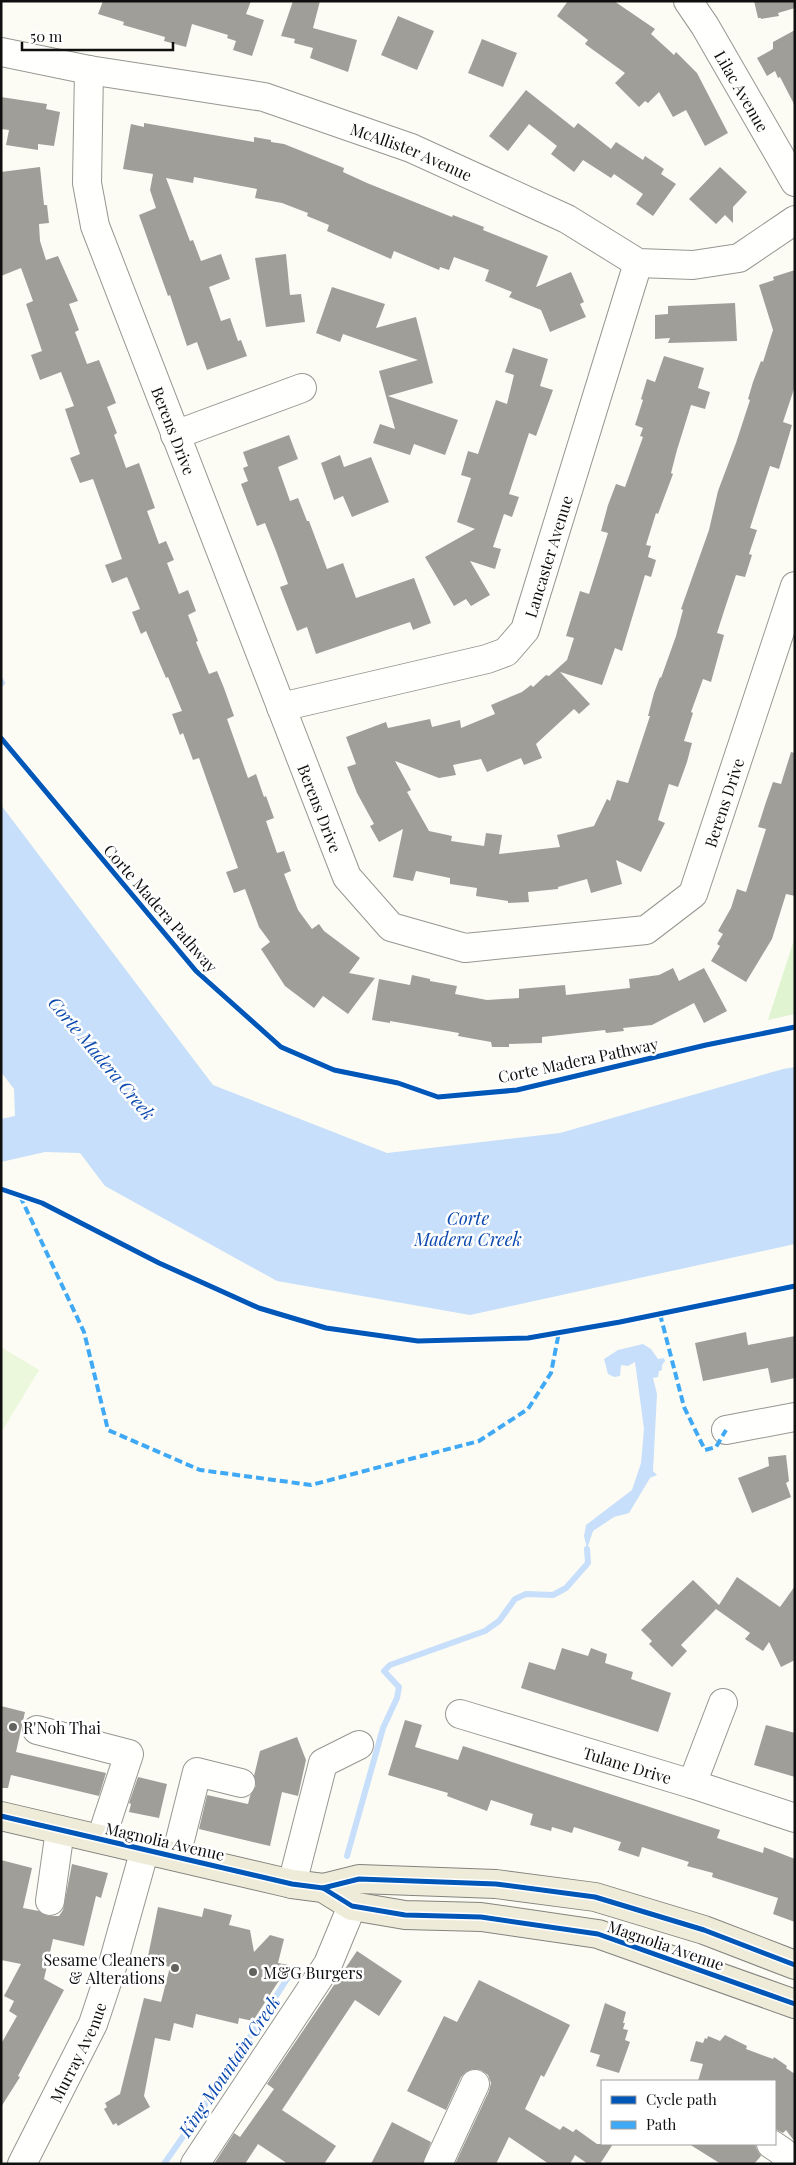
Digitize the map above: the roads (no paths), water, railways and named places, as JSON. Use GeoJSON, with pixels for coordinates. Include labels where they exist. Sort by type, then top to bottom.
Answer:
{"type":"FeatureCollection","features":[{"type":"Feature","properties":{"kind":"main road","name":"Magnolia Avenue"},"geometry":{"type":"LineString","coordinates":[[1,1816],[292,1884],[323,1888],[359,1879],[516,1887],[595,1897],[704,1930],[795,1964]]}},
{"type":"Feature","properties":{"kind":"main road"},"geometry":{"type":"LineString","coordinates":[[352,1906],[393,1899],[463,1897],[516,1887]]}},
{"type":"Feature","properties":{"kind":"main road","name":"Magnolia Avenue"},"geometry":{"type":"LineString","coordinates":[[323,1888],[352,1906],[405,1915],[481,1917],[598,1934],[795,2004]]}},
{"type":"Feature","properties":{"kind":"street","name":"Lilac Avenue"},"geometry":{"type":"LineString","coordinates":[[688,1],[705,26],[795,182]]}},
{"type":"Feature","properties":{"kind":"street","name":"McAllister Avenue"},"geometry":{"type":"LineString","coordinates":[[1,52],[89,70],[264,97],[393,142],[567,219],[638,263],[693,265],[740,258],[795,220]]}},
{"type":"Feature","properties":{"kind":"street","name":"Berens Drive"},"geometry":{"type":"LineString","coordinates":[[89,70],[87,183],[95,226],[348,877],[391,927],[465,948],[646,930],[693,894],[795,586]]}},
{"type":"Feature","properties":{"kind":"street","name":"Lancaster Avenue"},"geometry":{"type":"LineString","coordinates":[[281,707],[487,659],[506,652],[525,630],[638,263]]}},
{"type":"Feature","properties":{"kind":"street"},"geometry":{"type":"LineString","coordinates":[[176,435],[302,388]]}},
{"type":"Feature","properties":{"kind":"street"},"geometry":{"type":"LineString","coordinates":[[726,1430],[795,1417]]}},
{"type":"Feature","properties":{"kind":"street"},"geometry":{"type":"LineString","coordinates":[[692,1784],[723,1703]]}},
{"type":"Feature","properties":{"kind":"street","name":"Tulane Drive"},"geometry":{"type":"LineString","coordinates":[[460,1714],[692,1784],[795,1818]]}},
{"type":"Feature","properties":{"kind":"street"},"geometry":{"type":"LineString","coordinates":[[37,1730],[129,1754],[101,1839]]}},
{"type":"Feature","properties":{"kind":"street"},"geometry":{"type":"LineString","coordinates":[[292,1884],[323,1763],[359,1745]]}},
{"type":"Feature","properties":{"kind":"street"},"geometry":{"type":"LineString","coordinates":[[176,1856],[197,1772],[241,1784]]}},
{"type":"Feature","properties":{"kind":"street"},"geometry":{"type":"LineString","coordinates":[[50,1901],[60,1830]]}},
{"type":"Feature","properties":{"kind":"street","name":"Murray Avenue"},"geometry":{"type":"LineString","coordinates":[[22,2164],[93,2024],[112,1967],[144,1849]]}},
{"type":"Feature","properties":{"kind":"street"},"geometry":{"type":"LineString","coordinates":[[195,2164],[328,1964],[352,1906]]}},
{"type":"Feature","properties":{"kind":"street"},"geometry":{"type":"LineString","coordinates":[[438,2164],[475,2084]]}},
{"type":"Feature","properties":{"kind":"street"},"geometry":{"type":"LineString","coordinates":[[772,2145],[783,2152],[788,2164]]}},
{"type":"Feature","properties":{"kind":"water","name":"Corte Madera Creek"},"geometry":{"type":"Polygon","coordinates":[[[1,805],[213,1085],[387,1153],[560,1133],[795,1067],[795,1244],[470,1315],[277,1281],[105,1186],[80,1153],[45,1152],[1,1162],[1,1119],[15,1116],[14,1089],[1,1072],[1,805]]]}},
{"type":"Feature","properties":{"kind":"water"},"geometry":{"type":"Polygon","coordinates":[[[643,1344],[651,1349],[658,1359],[664,1358],[665,1361],[658,1377],[653,1378],[657,1394],[653,1471],[657,1475],[650,1478],[629,1513],[614,1517],[593,1531],[587,1549],[584,1536],[586,1525],[632,1490],[641,1463],[644,1429],[635,1362],[628,1366],[621,1365],[620,1376],[614,1377],[608,1374],[604,1359],[618,1350],[643,1344]]]}},
{"type":"Feature","properties":{"kind":"waterway","name":"King Mountain Creek"},"geometry":{"type":"LineString","coordinates":[[347,1856],[383,1728],[397,1698],[399,1687],[384,1671],[390,1665],[485,1631],[499,1621],[515,1599],[526,1594],[553,1595],[566,1588],[588,1563],[587,1549]]}},
{"type":"Feature","properties":{"kind":"waterway","name":"King Mountain Creek"},"geometry":{"type":"LineString","coordinates":[[164,2164],[225,2076],[294,1968]]}},
{"type":"Feature","properties":{"kind":"place","name":"R'Noh Thai"},"geometry":{"type":"Point","coordinates":[13,1727]}},
{"type":"Feature","properties":{"kind":"place","name":"Sesame Cleaners & Alterations"},"geometry":{"type":"Point","coordinates":[175,1968]}},
{"type":"Feature","properties":{"kind":"place","name":"M&G Burgers"},"geometry":{"type":"Point","coordinates":[253,1972]}}]}
